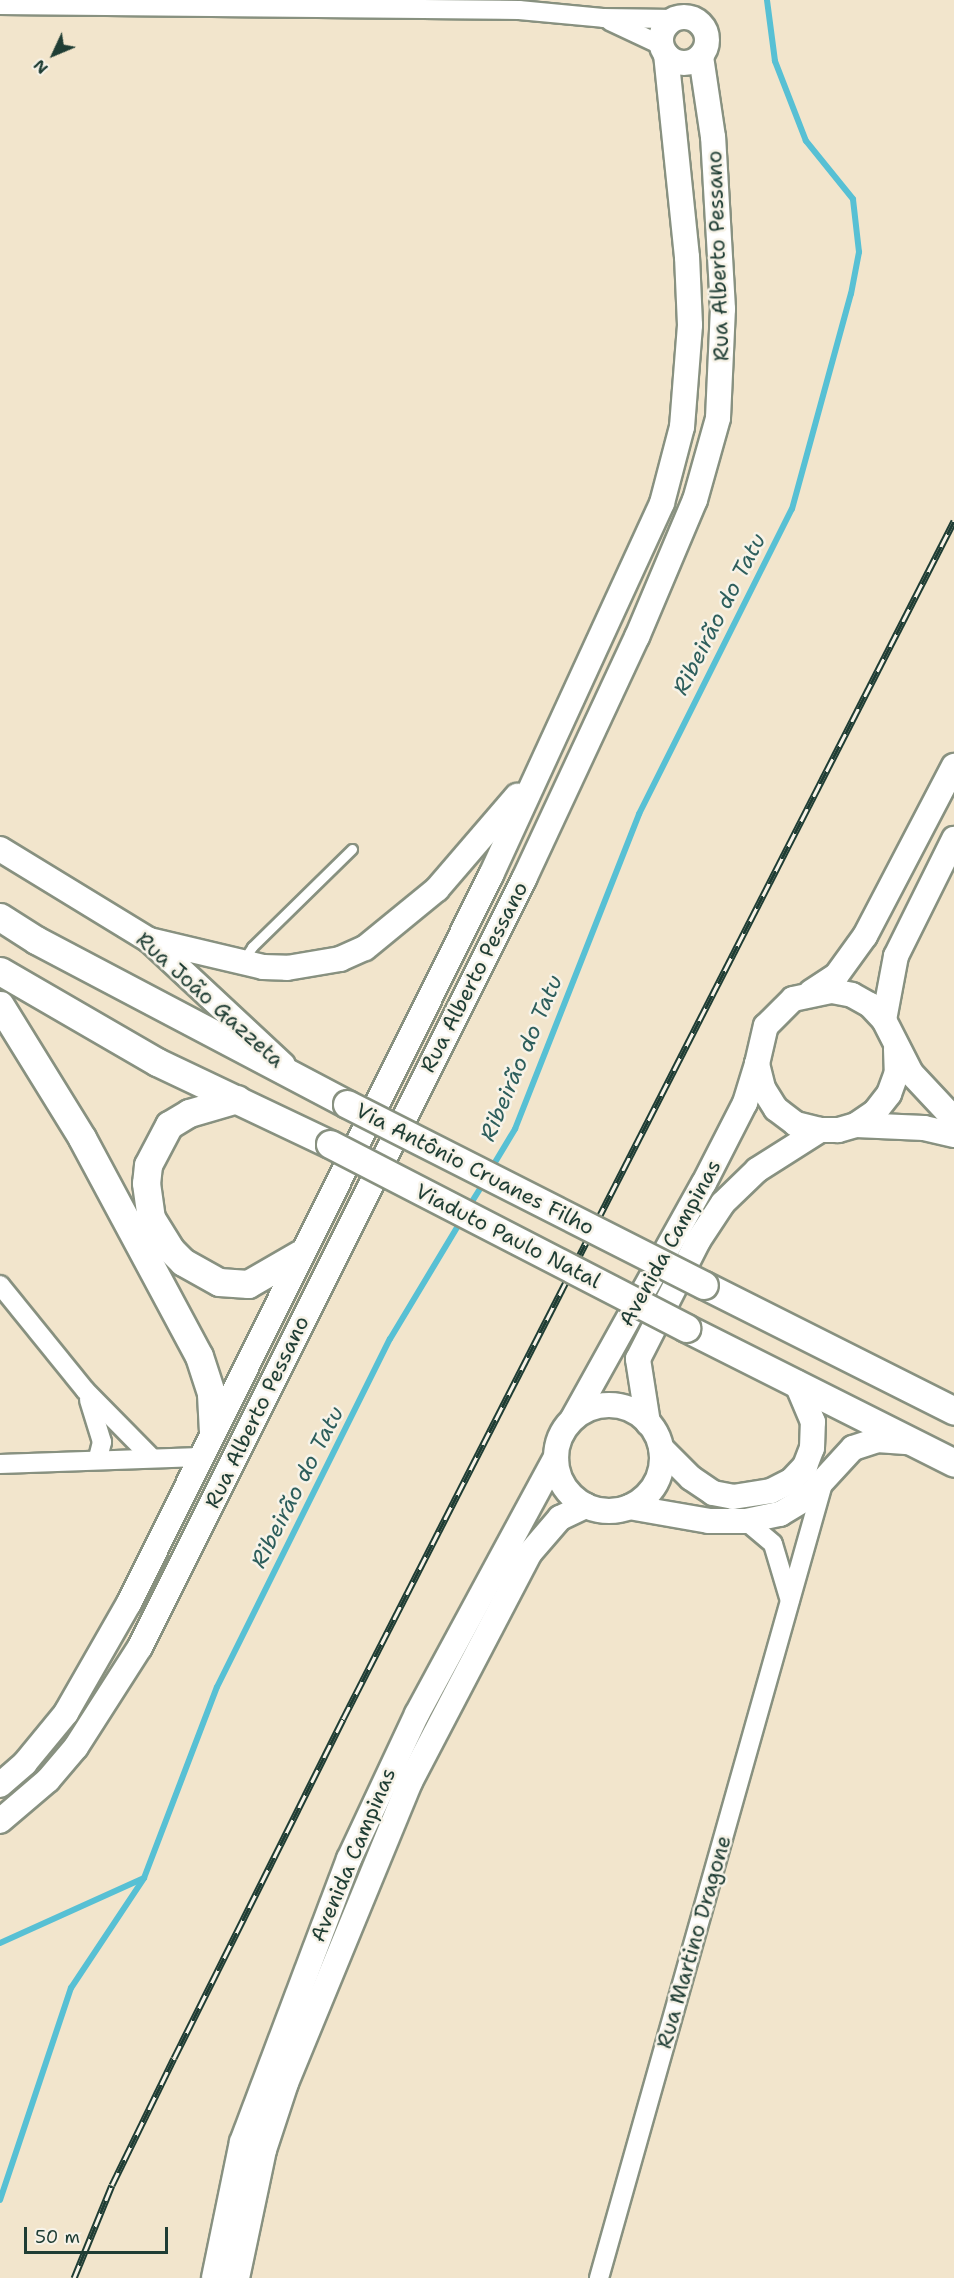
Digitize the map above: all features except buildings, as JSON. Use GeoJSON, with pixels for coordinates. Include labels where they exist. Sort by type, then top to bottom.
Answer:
{"type":"FeatureCollection","features":[{"type":"Feature","properties":{"kind":"main road","name":"Via Antônio Cruanes Filho"},"geometry":{"type":"LineString","coordinates":[[0,917],[347,1104],[954,1411]]}},
{"type":"Feature","properties":{"kind":"main road"},"geometry":{"type":"LineString","coordinates":[[0,971],[157,1062],[237,1099]]}},
{"type":"Feature","properties":{"kind":"main road"},"geometry":{"type":"LineString","coordinates":[[0,1005],[82,1138],[199,1356],[209,1385],[213,1429]]}},
{"type":"Feature","properties":{"kind":"main road"},"geometry":{"type":"LineString","coordinates":[[237,1099],[189,1113],[164,1132],[148,1166],[146,1183],[152,1218],[170,1249],[183,1262],[219,1282],[248,1284],[262,1279],[300,1254]]}},
{"type":"Feature","properties":{"kind":"main road","name":"Viaduto Paulo Natal"},"geometry":{"type":"LineString","coordinates":[[237,1099],[330,1144],[686,1328],[796,1382]]}},
{"type":"Feature","properties":{"kind":"main road"},"geometry":{"type":"LineString","coordinates":[[796,1382],[954,1463]]}},
{"type":"Feature","properties":{"kind":"street"},"geometry":{"type":"LineString","coordinates":[[603,18],[663,50],[679,63],[701,57],[708,41],[703,25],[700,0]]}},
{"type":"Feature","properties":{"kind":"street"},"geometry":{"type":"LineString","coordinates":[[0,4],[519,5],[603,18],[677,12],[703,25]]}},
{"type":"Feature","properties":{"kind":"street"},"geometry":{"type":"LineString","coordinates":[[663,50],[663,30],[677,12]]}},
{"type":"Feature","properties":{"kind":"street","name":"Rua Alberto Pessano"},"geometry":{"type":"LineString","coordinates":[[0,1785],[50,1734],[78,1693],[129,1603],[300,1254],[491,875],[644,546],[675,464],[682,427],[688,291],[663,50]]}},
{"type":"Feature","properties":{"kind":"street","name":"Rua Alberto Pessano"},"geometry":{"type":"LineString","coordinates":[[0,1821],[48,1780],[76,1747],[140,1647],[524,879],[637,637],[695,500],[718,418],[723,309],[713,137],[701,57]]}},
{"type":"Feature","properties":{"kind":"street"},"geometry":{"type":"LineString","coordinates":[[149,940],[242,963],[287,968],[316,965],[365,948],[437,890],[469,856],[546,755]]}},
{"type":"Feature","properties":{"kind":"street"},"geometry":{"type":"LineString","coordinates":[[954,766],[865,936],[836,976],[812,992],[793,999],[766,1026],[757,1064],[763,1088],[776,1109],[796,1124],[820,1130],[856,1125],[924,1128],[954,1135]]}},
{"type":"Feature","properties":{"kind":"street"},"geometry":{"type":"LineString","coordinates":[[884,1020],[897,956],[954,839]]}},
{"type":"Feature","properties":{"kind":"street","name":"Rua João Gazzeta"},"geometry":{"type":"LineString","coordinates":[[0,849],[149,940],[297,1078]]}},
{"type":"Feature","properties":{"kind":"street"},"geometry":{"type":"LineString","coordinates":[[812,992],[852,995],[870,1005],[884,1020],[896,1049],[924,1088],[954,1119]]}},
{"type":"Feature","properties":{"kind":"street"},"geometry":{"type":"LineString","coordinates":[[856,1125],[875,1112],[889,1094],[897,1072],[896,1049]]}},
{"type":"Feature","properties":{"kind":"street","name":"Avenida Campinas"},"geometry":{"type":"LineString","coordinates":[[573,1418],[725,1143],[745,1103],[757,1064]]}},
{"type":"Feature","properties":{"kind":"street","name":"Avenida Campinas"},"geometry":{"type":"LineString","coordinates":[[648,1423],[638,1359],[698,1240],[723,1203],[758,1170],[820,1130]]}},
{"type":"Feature","properties":{"kind":"street"},"geometry":{"type":"LineString","coordinates":[[0,1285],[85,1390],[150,1456]]}},
{"type":"Feature","properties":{"kind":"street"},"geometry":{"type":"LineString","coordinates":[[661,1448],[662,1466],[656,1483],[644,1498],[629,1507],[601,1510],[586,1506],[564,1486],[556,1457],[560,1437],[573,1418],[591,1408],[612,1405],[632,1410],[648,1423],[661,1448],[691,1479],[713,1493],[733,1497],[771,1491],[791,1481],[805,1466],[812,1448],[813,1422],[796,1382]]}},
{"type":"Feature","properties":{"kind":"street"},"geometry":{"type":"LineString","coordinates":[[85,1390],[102,1442],[98,1458]]}},
{"type":"Feature","properties":{"kind":"street","name":"Rua Martino Dragone"},"geometry":{"type":"LineString","coordinates":[[629,1507],[709,1521],[746,1521],[780,1514],[807,1498],[853,1448],[877,1440],[912,1442]]}},
{"type":"Feature","properties":{"kind":"street"},"geometry":{"type":"LineString","coordinates":[[0,1464],[150,1456],[200,1457]]}},
{"type":"Feature","properties":{"kind":"street","name":"Avenida Campinas"},"geometry":{"type":"LineString","coordinates":[[214,2278],[239,2153],[263,2077],[349,1859],[427,1718],[556,1457]]}},
{"type":"Feature","properties":{"kind":"street","name":"Rua Martino Dragone"},"geometry":{"type":"LineString","coordinates":[[599,2278],[791,1606],[825,1479]]}},
{"type":"Feature","properties":{"kind":"street","name":"Avenida Campinas"},"geometry":{"type":"LineString","coordinates":[[237,2278],[264,2150],[286,2083],[372,1869],[427,1718],[529,1554],[560,1518],[586,1506]]}},
{"type":"Feature","properties":{"kind":"street"},"geometry":{"type":"LineString","coordinates":[[746,1521],[773,1544],[791,1606]]}},
{"type":"Feature","properties":{"kind":"lane"},"geometry":{"type":"LineString","coordinates":[[242,963],[252,947],[352,849]]}},
{"type":"Feature","properties":{"kind":"waterway","name":"Ribeirão do Tatu"},"geometry":{"type":"LineString","coordinates":[[491,1169],[515,1129],[639,814],[792,509],[851,294],[859,252],[853,199],[806,141],[775,61],[767,0]]}},
{"type":"Feature","properties":{"kind":"waterway","name":"Ribeirão do Tatu"},"geometry":{"type":"LineString","coordinates":[[468,1208],[485,1181]]}},
{"type":"Feature","properties":{"kind":"waterway","name":"Ribeirão do Tatu"},"geometry":{"type":"LineString","coordinates":[[0,2200],[71,1988],[144,1878],[217,1687],[390,1339],[462,1219]]}},
{"type":"Feature","properties":{"kind":"waterway"},"geometry":{"type":"LineString","coordinates":[[0,1943],[144,1878]]}},
{"type":"Feature","properties":{"kind":"railway"},"geometry":{"type":"LineString","coordinates":[[74,2278],[112,2185],[343,1719],[954,521]]}}]}
